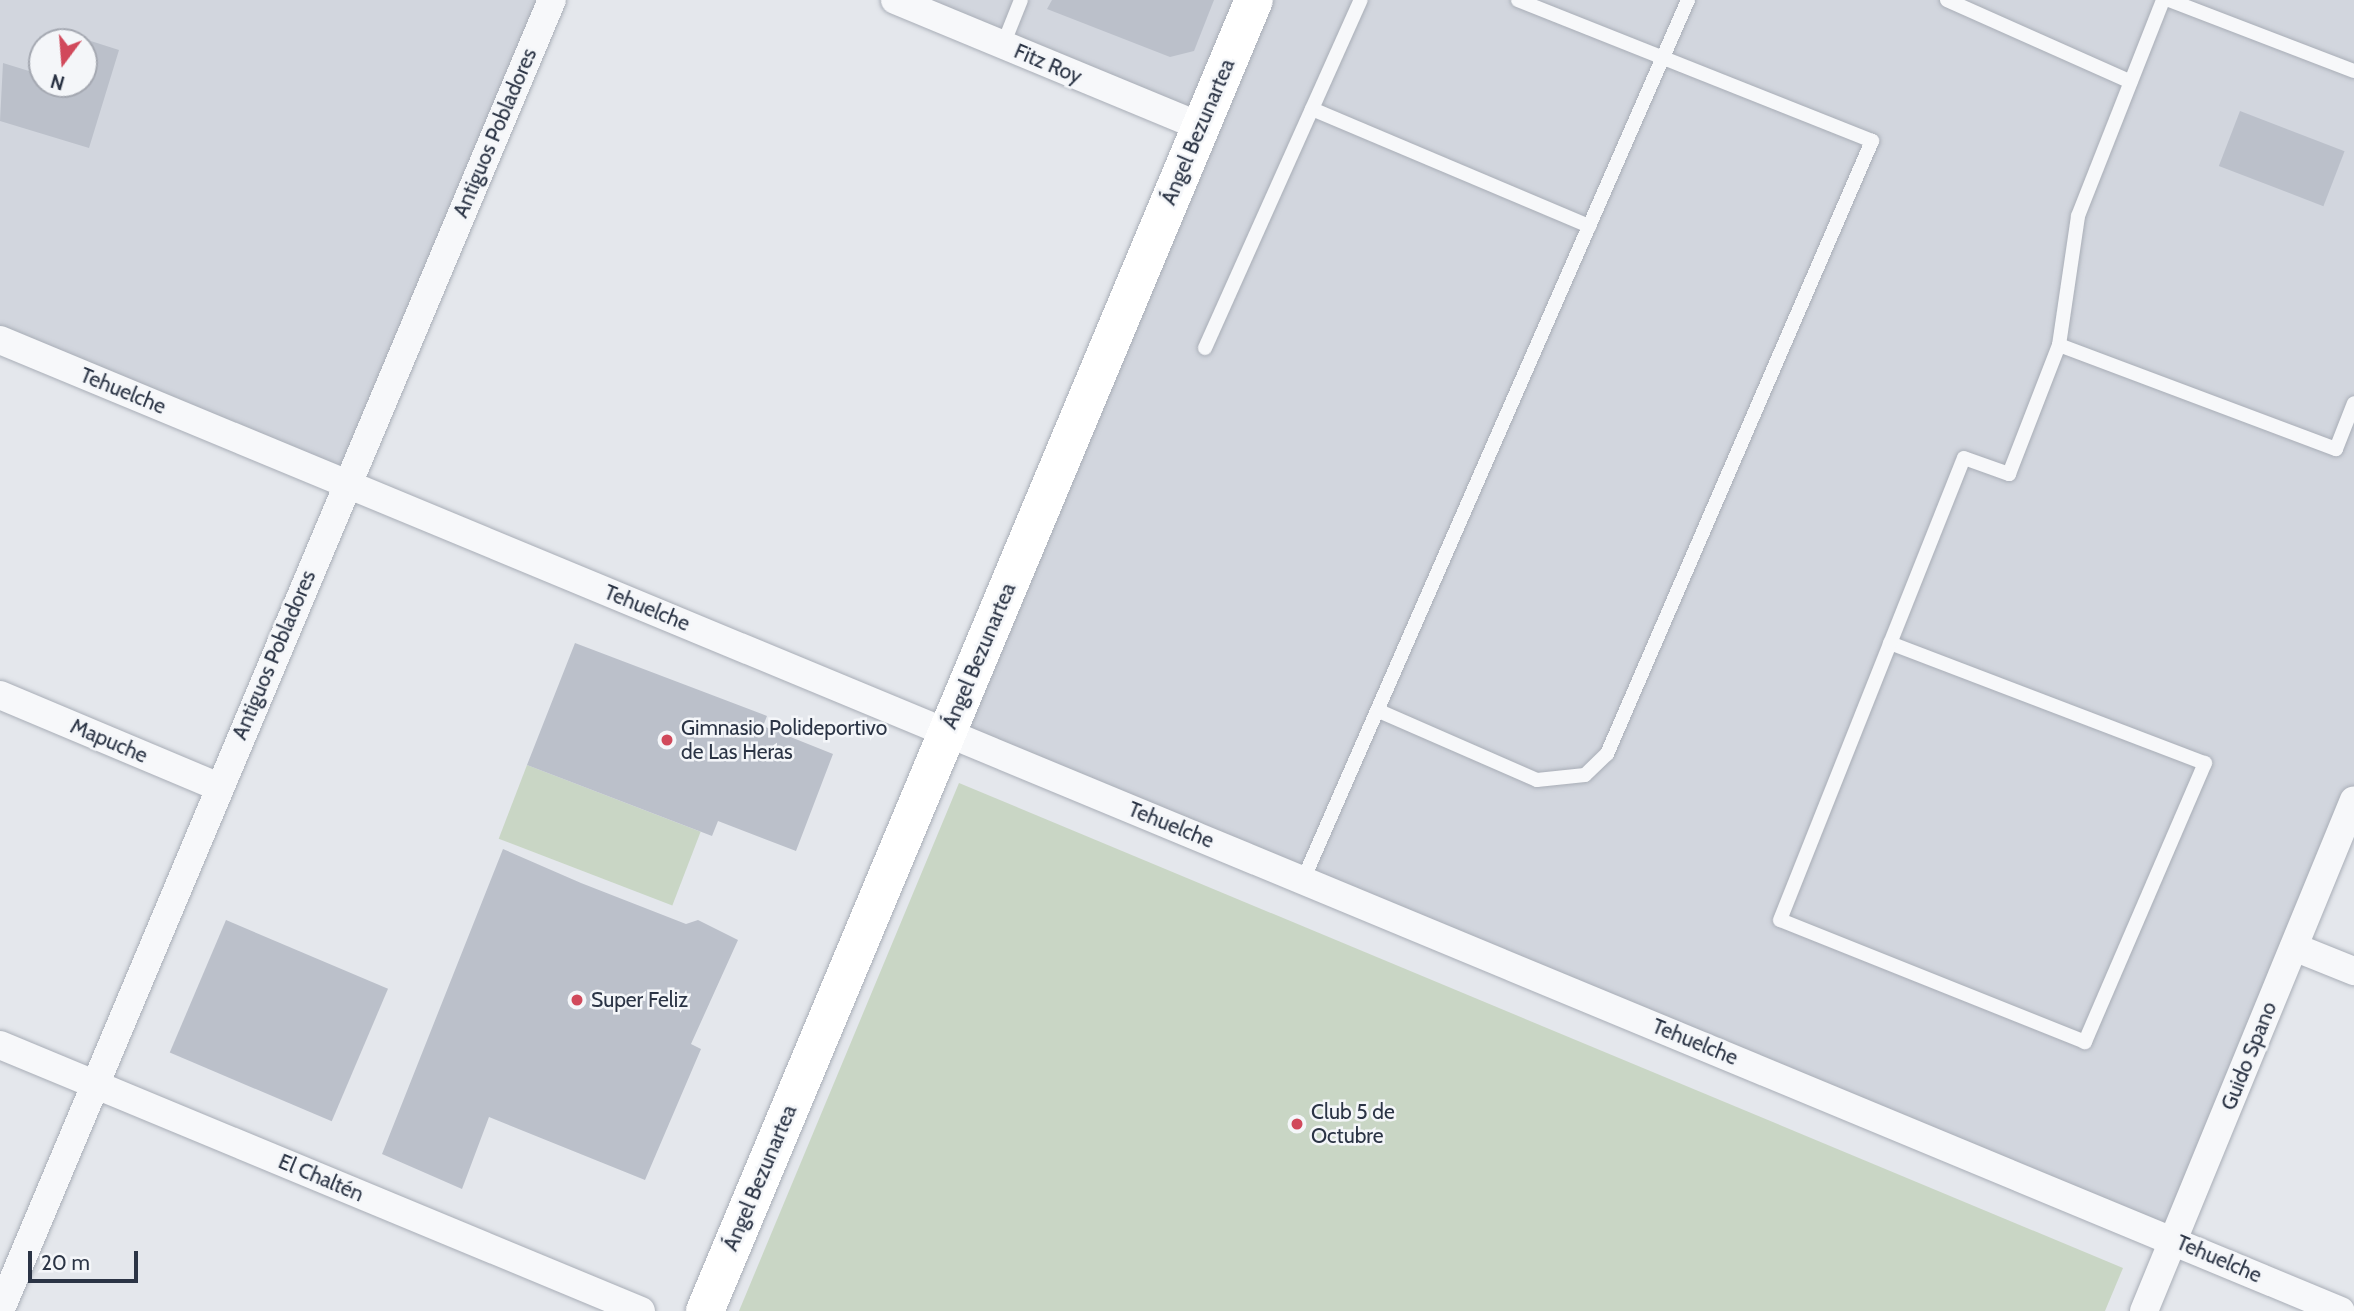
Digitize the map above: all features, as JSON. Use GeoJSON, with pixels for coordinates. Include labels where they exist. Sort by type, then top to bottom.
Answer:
{"type":"FeatureCollection","features":[{"type":"Feature","properties":{"kind":"street","name":"Antiguos Pobladores"},"geometry":{"type":"LineString","coordinates":[[0,1311],[552,0]]}},
{"type":"Feature","properties":{"kind":"street","name":"Fitz Roy"},"geometry":{"type":"LineString","coordinates":[[895,0],[1201,127]]}},
{"type":"Feature","properties":{"kind":"street","name":"Ángel Bezunartea"},"geometry":{"type":"LineString","coordinates":[[705,1311],[1254,0]]}},
{"type":"Feature","properties":{"kind":"street","name":"Tehuelche"},"geometry":{"type":"LineString","coordinates":[[0,340],[2341,1311]]}},
{"type":"Feature","properties":{"kind":"street","name":"Mapuche"},"geometry":{"type":"LineString","coordinates":[[0,695],[219,787]]}},
{"type":"Feature","properties":{"kind":"street","name":"Guido Spano"},"geometry":{"type":"LineString","coordinates":[[2144,1311],[2354,800]]}},
{"type":"Feature","properties":{"kind":"street"},"geometry":{"type":"LineString","coordinates":[[2294,947],[2354,971]]}},
{"type":"Feature","properties":{"kind":"street","name":"El Chaltén"},"geometry":{"type":"LineString","coordinates":[[0,1045],[641,1311]]}},
{"type":"Feature","properties":{"kind":"lane"},"geometry":{"type":"LineString","coordinates":[[1003,45],[1021,0]]}},
{"type":"Feature","properties":{"kind":"lane"},"geometry":{"type":"LineString","coordinates":[[1205,348],[1361,0]]}},
{"type":"Feature","properties":{"kind":"lane"},"geometry":{"type":"LineString","coordinates":[[1380,710],[1537,780],[1585,775],[1608,754],[1872,141],[1518,0]]}},
{"type":"Feature","properties":{"kind":"lane"},"geometry":{"type":"LineString","coordinates":[[1303,880],[1380,710],[1688,0]]}},
{"type":"Feature","properties":{"kind":"lane"},"geometry":{"type":"LineString","coordinates":[[1947,0],[2131,82]]}},
{"type":"Feature","properties":{"kind":"lane"},"geometry":{"type":"LineString","coordinates":[[1890,643],[2205,763],[2085,1042],[1780,920],[1890,643],[1964,458],[2009,474],[2059,345],[2078,216],[2163,0]]}},
{"type":"Feature","properties":{"kind":"lane"},"geometry":{"type":"LineString","coordinates":[[2169,0],[2354,71]]}},
{"type":"Feature","properties":{"kind":"lane"},"geometry":{"type":"LineString","coordinates":[[1312,109],[1589,226]]}},
{"type":"Feature","properties":{"kind":"lane"},"geometry":{"type":"LineString","coordinates":[[2059,345],[2336,449],[2354,403]]}},
{"type":"Feature","properties":{"kind":"shaded area"},"geometry":{"type":"Polygon","coordinates":[[[0,0],[552,0],[346,484],[0,340],[0,0]]]}},
{"type":"Feature","properties":{"kind":"shaded area"},"geometry":{"type":"Polygon","coordinates":[[[895,0],[2354,0],[2354,800],[2173,1240],[947,732],[1200,127],[895,0]]]}},
{"type":"Feature","properties":{"kind":"green space"},"geometry":{"type":"Polygon","coordinates":[[[527,765],[701,832],[672,905],[499,839],[527,765]]]}},
{"type":"Feature","properties":{"kind":"green space","name":"Club 5 de Octubre"},"geometry":{"type":"Polygon","coordinates":[[[959,783],[2123,1268],[2105,1311],[739,1311],[959,783]]]}},
{"type":"Feature","properties":{"kind":"building"},"geometry":{"type":"Polygon","coordinates":[[[1052,0],[1214,0],[1194,51],[1170,57],[1047,9],[1052,0]]]}},
{"type":"Feature","properties":{"kind":"building"},"geometry":{"type":"Polygon","coordinates":[[[98,43],[119,50],[89,148],[0,121],[3,63],[28,71],[28,98],[98,98],[98,43]]]}},
{"type":"Feature","properties":{"kind":"building"},"geometry":{"type":"Polygon","coordinates":[[[2240,111],[2345,151],[2323,206],[2219,166],[2240,111]]]}},
{"type":"Feature","properties":{"kind":"building","name":"Gimnasio Polideportivo de Las Heras"},"geometry":{"type":"Polygon","coordinates":[[[575,643],[767,716],[763,726],[833,754],[796,851],[718,821],[712,836],[527,765],[575,643]]]}},
{"type":"Feature","properties":{"kind":"building","name":"Super Feliz"},"geometry":{"type":"Polygon","coordinates":[[[503,849],[686,924],[698,920],[738,940],[691,1044],[701,1049],[645,1180],[489,1117],[462,1189],[382,1154],[503,849]]]}},
{"type":"Feature","properties":{"kind":"building"},"geometry":{"type":"Polygon","coordinates":[[[226,920],[388,989],[332,1121],[170,1053],[226,920]]]}},
{"type":"Feature","properties":{"kind":"place","name":"Gimnasio Polideportivo de Las Heras"},"geometry":{"type":"Point","coordinates":[667,740]}},
{"type":"Feature","properties":{"kind":"place","name":"Super Feliz"},"geometry":{"type":"Point","coordinates":[577,1000]}},
{"type":"Feature","properties":{"kind":"place","name":"Club 5 de Octubre"},"geometry":{"type":"Point","coordinates":[1297,1124]}}]}
